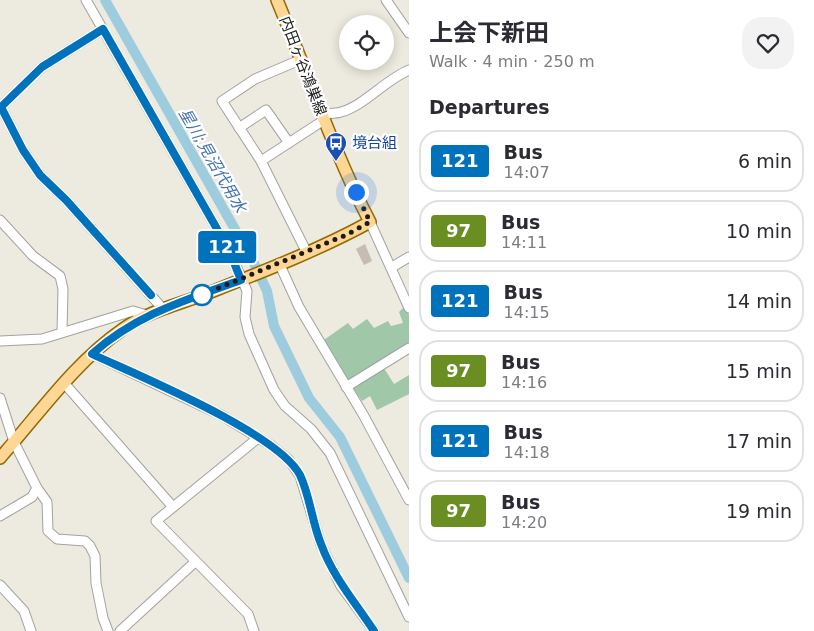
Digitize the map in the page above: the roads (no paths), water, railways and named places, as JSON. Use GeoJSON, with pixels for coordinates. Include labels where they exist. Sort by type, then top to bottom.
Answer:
{"type":"FeatureCollection","features":[{"type":"Feature","properties":{"kind":"main road","name":"内田ヶ谷鴻巣線"},"geometry":{"type":"LineString","coordinates":[[277,0],[302,59],[323,117],[370,222]]}},
{"type":"Feature","properties":{"kind":"main road"},"geometry":{"type":"LineString","coordinates":[[0,458],[64,383],[92,354],[124,328],[147,315],[274,266],[370,222]]}},
{"type":"Feature","properties":{"kind":"street"},"geometry":{"type":"LineString","coordinates":[[86,0],[245,278],[247,327],[274,390],[285,406],[311,429],[330,453],[409,617]]}},
{"type":"Feature","properties":{"kind":"street"},"geometry":{"type":"LineString","coordinates":[[386,0],[409,33]]}},
{"type":"Feature","properties":{"kind":"street"},"geometry":{"type":"LineString","coordinates":[[103,29],[42,67],[1,107],[23,150],[40,175],[66,200],[163,309]]}},
{"type":"Feature","properties":{"kind":"street"},"geometry":{"type":"LineString","coordinates":[[302,59],[254,79],[222,101],[261,162],[306,252]]}},
{"type":"Feature","properties":{"kind":"street"},"geometry":{"type":"LineString","coordinates":[[261,162],[323,117],[342,112],[361,102],[394,77],[409,70]]}},
{"type":"Feature","properties":{"kind":"street"},"geometry":{"type":"LineString","coordinates":[[239,128],[266,110],[289,143]]}},
{"type":"Feature","properties":{"kind":"street"},"geometry":{"type":"LineString","coordinates":[[0,220],[33,256],[60,276],[63,290],[62,332]]}},
{"type":"Feature","properties":{"kind":"street"},"geometry":{"type":"LineString","coordinates":[[370,222],[409,308]]}},
{"type":"Feature","properties":{"kind":"street"},"geometry":{"type":"LineString","coordinates":[[392,267],[409,257]]}},
{"type":"Feature","properties":{"kind":"street"},"geometry":{"type":"LineString","coordinates":[[274,266],[409,500]]}},
{"type":"Feature","properties":{"kind":"street"},"geometry":{"type":"LineString","coordinates":[[0,341],[42,339],[133,311],[147,315]]}},
{"type":"Feature","properties":{"kind":"street"},"geometry":{"type":"LineString","coordinates":[[346,388],[409,348]]}},
{"type":"Feature","properties":{"kind":"street"},"geometry":{"type":"LineString","coordinates":[[92,354],[221,416],[272,446],[289,460],[300,476],[325,553],[341,586],[374,631]]}},
{"type":"Feature","properties":{"kind":"street"},"geometry":{"type":"LineString","coordinates":[[64,383],[173,507]]}},
{"type":"Feature","properties":{"kind":"street"},"geometry":{"type":"LineString","coordinates":[[0,398],[14,442],[37,488],[47,502],[48,531],[57,539],[85,541],[90,546],[94,556],[96,583],[103,618],[108,631]]}},
{"type":"Feature","properties":{"kind":"street"},"geometry":{"type":"LineString","coordinates":[[254,631],[248,614],[156,521],[258,438]]}},
{"type":"Feature","properties":{"kind":"street"},"geometry":{"type":"LineString","coordinates":[[0,516],[32,497],[37,488]]}},
{"type":"Feature","properties":{"kind":"street"},"geometry":{"type":"LineString","coordinates":[[120,631],[195,562]]}},
{"type":"Feature","properties":{"kind":"street"},"geometry":{"type":"LineString","coordinates":[[0,585],[24,611],[31,631]]}},
{"type":"Feature","properties":{"kind":"waterway","name":"星川;見沼代用水"},"geometry":{"type":"LineString","coordinates":[[105,0],[253,261],[267,291],[274,326],[309,398],[340,437],[409,578]]}},
{"type":"Feature","properties":{"kind":"place","name":"境台組"},"geometry":{"type":"Point","coordinates":[336,162]}}]}
